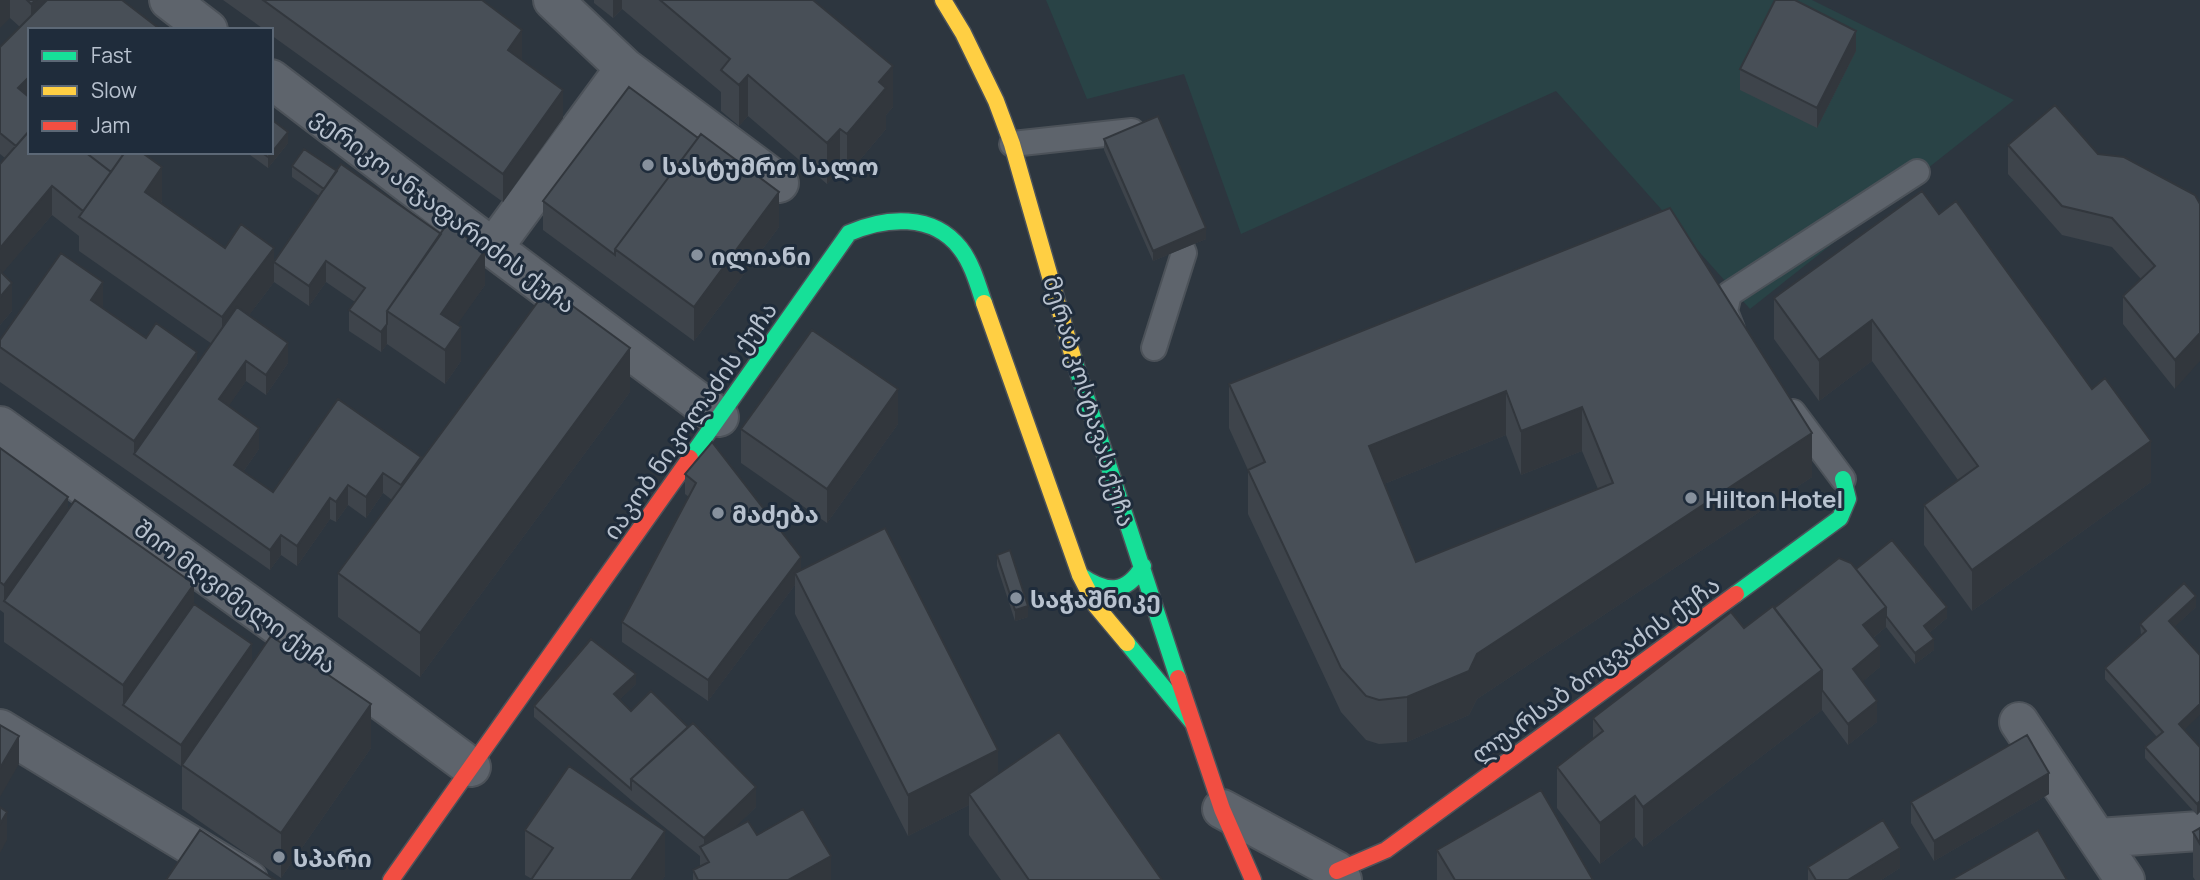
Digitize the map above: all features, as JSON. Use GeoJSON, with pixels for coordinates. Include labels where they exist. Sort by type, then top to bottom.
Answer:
{"type":"FeatureCollection","features":[{"type":"Feature","properties":{"kind":"street"},"geometry":{"type":"LineString","coordinates":[[169,0],[205,28]]}},
{"type":"Feature","properties":{"kind":"street"},"geometry":{"type":"LineString","coordinates":[[553,0],[625,68],[779,183]]}},
{"type":"Feature","properties":{"kind":"street","name":"მერაბ კოსტავას ქუჩა"},"geometry":{"type":"LineString","coordinates":[[943,0],[963,33],[996,101],[1012,144],[1081,385],[1222,809],[1253,880]]}},
{"type":"Feature","properties":{"kind":"street"},"geometry":{"type":"LineString","coordinates":[[493,248],[625,68]]}},
{"type":"Feature","properties":{"kind":"street","name":"ვერიკო ანჯაფარიძის ქუჩა"},"geometry":{"type":"LineString","coordinates":[[273,81],[719,417]]}},
{"type":"Feature","properties":{"kind":"street","name":"იაკობ ნიკოლაძის ქუჩა"},"geometry":{"type":"LineString","coordinates":[[391,880],[849,233],[872,223],[910,221],[933,227],[958,244],[964,253],[978,285],[1080,575],[1096,606],[1192,722]]}},
{"type":"Feature","properties":{"kind":"street","name":"შიო მღვიმელი ქუჩა"},"geometry":{"type":"LineString","coordinates":[[0,426],[471,767]]}},
{"type":"Feature","properties":{"kind":"street","name":"ლუარსაბ ბოცვაძის ქუჩა"},"geometry":{"type":"LineString","coordinates":[[1339,876],[1386,850],[1840,518],[1848,499],[1843,479]]}},
{"type":"Feature","properties":{"kind":"street"},"geometry":{"type":"LineString","coordinates":[[1080,575],[1099,586],[1118,589],[1133,580],[1143,566]]}},
{"type":"Feature","properties":{"kind":"street"},"geometry":{"type":"LineString","coordinates":[[2020,722],[2125,880]]}},
{"type":"Feature","properties":{"kind":"street"},"geometry":{"type":"LineString","coordinates":[[0,729],[248,880]]}},
{"type":"Feature","properties":{"kind":"street"},"geometry":{"type":"LineString","coordinates":[[1222,809],[1339,876]]}},
{"type":"Feature","properties":{"kind":"street"},"geometry":{"type":"LineString","coordinates":[[2098,838],[2200,831]]}},
{"type":"Feature","properties":{"kind":"lane"},"geometry":{"type":"LineString","coordinates":[[1012,144],[1132,131],[1148,167]]}},
{"type":"Feature","properties":{"kind":"lane"},"geometry":{"type":"LineString","coordinates":[[1749,352],[1733,331],[1725,311],[1729,294],[1917,172]]}},
{"type":"Feature","properties":{"kind":"lane"},"geometry":{"type":"LineString","coordinates":[[1154,348],[1184,253],[1163,204]]}},
{"type":"Feature","properties":{"kind":"lane"},"geometry":{"type":"LineString","coordinates":[[1780,394],[1843,479]]}},
{"type":"Feature","properties":{"kind":"green space"},"geometry":{"type":"Polygon","coordinates":[[[1046,0],[1812,0],[2014,100],[1750,309],[1556,91],[1241,234],[1184,74],[1087,99],[1046,0]]]}},
{"type":"Feature","properties":{"kind":"building"},"geometry":{"type":"Polygon","coordinates":[[[47,0],[122,0],[158,28],[28,28],[28,78],[18,88],[28,96],[28,132],[16,146],[0,133],[0,47],[47,0]]]}},
{"type":"Feature","properties":{"kind":"building"},"geometry":{"type":"Polygon","coordinates":[[[263,0],[482,0],[522,30],[508,50],[563,90],[503,174],[263,0]]]}},
{"type":"Feature","properties":{"kind":"building"},"geometry":{"type":"Polygon","coordinates":[[[660,0],[813,0],[893,66],[879,82],[886,88],[847,134],[840,129],[827,143],[748,75],[739,85],[721,70],[730,59],[660,0]]]}},
{"type":"Feature","properties":{"kind":"building"},"geometry":{"type":"Polygon","coordinates":[[[1775,0],[1795,0],[1856,31],[1817,108],[1740,69],[1775,0]]]}},
{"type":"Feature","properties":{"kind":"building"},"geometry":{"type":"Polygon","coordinates":[[[629,87],[698,138],[615,249],[615,255],[543,201],[629,87]]]}},
{"type":"Feature","properties":{"kind":"building"},"geometry":{"type":"Polygon","coordinates":[[[2055,105],[2098,154],[2124,157],[2195,195],[2200,204],[2200,333],[2175,360],[2123,296],[2155,266],[2112,218],[2062,206],[2008,145],[2055,105]]]}},
{"type":"Feature","properties":{"kind":"building"},"geometry":{"type":"Polygon","coordinates":[[[1158,116],[1206,228],[1153,251],[1104,139],[1158,116]]]}},
{"type":"Feature","properties":{"kind":"building"},"geometry":{"type":"Polygon","coordinates":[[[273,121],[288,132],[273,151],[273,121]]]}},
{"type":"Feature","properties":{"kind":"building"},"geometry":{"type":"Polygon","coordinates":[[[28,132],[28,154],[88,154],[111,172],[83,211],[52,186],[0,248],[0,164],[28,132]]]}},
{"type":"Feature","properties":{"kind":"building","name":"ილიანი"},"geometry":{"type":"Polygon","coordinates":[[[701,134],[779,192],[694,307],[615,249],[701,134]]]}},
{"type":"Feature","properties":{"kind":"building"},"geometry":{"type":"Polygon","coordinates":[[[304,149],[337,171],[324,189],[292,166],[304,149]]]}},
{"type":"Feature","properties":{"kind":"building"},"geometry":{"type":"Polygon","coordinates":[[[88,154],[124,154],[111,172],[88,154]]]}},
{"type":"Feature","properties":{"kind":"building"},"geometry":{"type":"Polygon","coordinates":[[[124,154],[144,154],[162,167],[145,192],[225,248],[241,224],[274,248],[222,317],[79,217],[124,154]]]}},
{"type":"Feature","properties":{"kind":"building"},"geometry":{"type":"Polygon","coordinates":[[[341,164],[441,234],[387,311],[387,324],[381,332],[349,310],[365,288],[326,261],[309,286],[274,262],[341,164]]]}},
{"type":"Feature","properties":{"kind":"building"},"geometry":{"type":"Polygon","coordinates":[[[1922,191],[1939,214],[1956,201],[2092,389],[2105,378],[2151,441],[1972,570],[1924,505],[1978,466],[1872,320],[1819,360],[1774,298],[1922,191]]]}},
{"type":"Feature","properties":{"kind":"building","name":"Hilton Hotel"},"geometry":{"type":"Polygon","coordinates":[[[1670,208],[1812,433],[1477,654],[1469,671],[1407,697],[1379,700],[1366,696],[1341,668],[1248,470],[1265,462],[1229,384],[1670,208]],[[1506,391],[1369,446],[1416,562],[1613,483],[1582,407],[1521,431],[1506,391]]]}},
{"type":"Feature","properties":{"kind":"building"},"geometry":{"type":"Polygon","coordinates":[[[447,224],[485,250],[441,314],[461,327],[445,350],[387,311],[447,224]]]}},
{"type":"Feature","properties":{"kind":"building"},"geometry":{"type":"Polygon","coordinates":[[[61,253],[103,282],[91,300],[146,338],[156,323],[197,352],[134,441],[0,347],[0,340],[61,253]]]}},
{"type":"Feature","properties":{"kind":"building"},"geometry":{"type":"Polygon","coordinates":[[[0,271],[12,283],[0,297],[0,271]]]}},
{"type":"Feature","properties":{"kind":"building"},"geometry":{"type":"Polygon","coordinates":[[[548,288],[630,348],[420,633],[338,573],[548,288]]]}},
{"type":"Feature","properties":{"kind":"building"},"geometry":{"type":"Polygon","coordinates":[[[237,307],[288,343],[266,375],[246,361],[219,399],[259,428],[234,465],[273,492],[338,399],[421,457],[401,485],[383,473],[366,497],[348,485],[336,502],[330,498],[297,546],[281,535],[270,550],[134,454],[237,307]]]}},
{"type":"Feature","properties":{"kind":"building"},"geometry":{"type":"Polygon","coordinates":[[[812,330],[898,389],[827,489],[741,429],[812,330]]]}},
{"type":"Feature","properties":{"kind":"building"},"geometry":{"type":"Polygon","coordinates":[[[712,442],[801,557],[708,680],[622,622],[696,483],[685,474],[712,442]]]}},
{"type":"Feature","properties":{"kind":"building"},"geometry":{"type":"Polygon","coordinates":[[[0,448],[68,497],[4,585],[0,582],[0,448]]]}},
{"type":"Feature","properties":{"kind":"building"},"geometry":{"type":"Polygon","coordinates":[[[75,500],[194,584],[123,685],[4,601],[75,500]]]}},
{"type":"Feature","properties":{"kind":"building"},"geometry":{"type":"Polygon","coordinates":[[[885,528],[998,750],[908,795],[795,573],[885,528]]]}},
{"type":"Feature","properties":{"kind":"building"},"geometry":{"type":"Polygon","coordinates":[[[1892,540],[1947,607],[1924,626],[1934,639],[1915,653],[1886,616],[1886,607],[1856,569],[1892,540]]]}},
{"type":"Feature","properties":{"kind":"building"},"geometry":{"type":"Polygon","coordinates":[[[1010,550],[1028,606],[1015,610],[997,555],[1010,550]]]}},
{"type":"Feature","properties":{"kind":"building"},"geometry":{"type":"Polygon","coordinates":[[[1839,558],[1851,563],[1886,607],[1863,625],[1880,646],[1853,669],[1877,701],[1848,724],[1822,690],[1822,670],[1774,608],[1839,558]]]}},
{"type":"Feature","properties":{"kind":"building"},"geometry":{"type":"Polygon","coordinates":[[[2184,583],[2196,596],[2169,621],[2200,655],[2200,704],[2179,724],[2200,747],[2200,801],[2197,804],[2145,747],[2163,732],[2105,668],[2146,631],[2140,624],[2184,583]]]}},
{"type":"Feature","properties":{"kind":"building"},"geometry":{"type":"Polygon","coordinates":[[[194,604],[252,644],[181,745],[123,705],[194,604]]]}},
{"type":"Feature","properties":{"kind":"building"},"geometry":{"type":"Polygon","coordinates":[[[1773,606],[1822,670],[1643,807],[1635,796],[1600,823],[1557,767],[1603,731],[1593,718],[1731,612],[1744,628],[1773,606]]]}},
{"type":"Feature","properties":{"kind":"building"},"geometry":{"type":"Polygon","coordinates":[[[271,636],[371,704],[281,833],[182,765],[271,636]]]}},
{"type":"Feature","properties":{"kind":"building"},"geometry":{"type":"Polygon","coordinates":[[[591,639],[636,674],[614,694],[631,711],[651,691],[688,727],[631,779],[631,789],[534,706],[591,639]]]}},
{"type":"Feature","properties":{"kind":"building"},"geometry":{"type":"Polygon","coordinates":[[[693,723],[756,787],[704,838],[631,779],[693,723]]]}},
{"type":"Feature","properties":{"kind":"building"},"geometry":{"type":"Polygon","coordinates":[[[0,725],[19,736],[0,768],[0,725]]]}},
{"type":"Feature","properties":{"kind":"building"},"geometry":{"type":"Polygon","coordinates":[[[1059,732],[1162,880],[1029,880],[969,794],[1059,732]]]}},
{"type":"Feature","properties":{"kind":"building"},"geometry":{"type":"Polygon","coordinates":[[[2027,735],[2049,773],[1934,841],[1911,802],[2027,735]]]}},
{"type":"Feature","properties":{"kind":"building"},"geometry":{"type":"Polygon","coordinates":[[[569,766],[665,831],[631,880],[531,880],[553,848],[525,830],[569,766]]]}},
{"type":"Feature","properties":{"kind":"building"},"geometry":{"type":"Polygon","coordinates":[[[1541,790],[1593,880],[1455,880],[1437,850],[1541,790]]]}},
{"type":"Feature","properties":{"kind":"building"},"geometry":{"type":"Polygon","coordinates":[[[0,807],[7,812],[0,824],[0,807]]]}},
{"type":"Feature","properties":{"kind":"building"},"geometry":{"type":"Polygon","coordinates":[[[803,809],[831,856],[788,880],[698,880],[693,870],[709,862],[700,847],[748,821],[757,835],[803,809]]]}},
{"type":"Feature","properties":{"kind":"building"},"geometry":{"type":"Polygon","coordinates":[[[1883,820],[1900,848],[1848,880],[1816,880],[1808,867],[1883,820]]]}},
{"type":"Feature","properties":{"kind":"building"},"geometry":{"type":"Polygon","coordinates":[[[2200,828],[2200,844],[2193,832],[2200,828]]]}},
{"type":"Feature","properties":{"kind":"building"},"geometry":{"type":"Polygon","coordinates":[[[200,830],[275,880],[166,880],[200,830]]]}},
{"type":"Feature","properties":{"kind":"building"},"geometry":{"type":"Polygon","coordinates":[[[2038,830],[2067,880],[1951,880],[2038,830]]]}},
{"type":"Feature","properties":{"kind":"traffic: fast"},"geometry":{"type":"LineString","coordinates":[[690,458],[849,233],[893,221],[908,221],[936,229],[949,237],[964,254],[984,303]]}},
{"type":"Feature","properties":{"kind":"traffic: fast"},"geometry":{"type":"LineString","coordinates":[[1073,357],[1178,678]]}},
{"type":"Feature","properties":{"kind":"traffic: fast"},"geometry":{"type":"LineString","coordinates":[[1736,594],[1840,518],[1848,499],[1843,479]]}},
{"type":"Feature","properties":{"kind":"traffic: fast"},"geometry":{"type":"LineString","coordinates":[[1080,575],[1098,585],[1115,588],[1130,582],[1143,566]]}},
{"type":"Feature","properties":{"kind":"traffic: fast"},"geometry":{"type":"LineString","coordinates":[[1127,643],[1192,722]]}},
{"type":"Feature","properties":{"kind":"traffic: slow"},"geometry":{"type":"LineString","coordinates":[[943,0],[963,33],[996,101],[1012,144],[1073,357]]}},
{"type":"Feature","properties":{"kind":"traffic: slow"},"geometry":{"type":"LineString","coordinates":[[984,303],[1080,575],[1096,606],[1127,643]]}},
{"type":"Feature","properties":{"kind":"traffic: jam"},"geometry":{"type":"LineString","coordinates":[[391,880],[690,458]]}},
{"type":"Feature","properties":{"kind":"traffic: jam"},"geometry":{"type":"LineString","coordinates":[[1337,871],[1386,850],[1736,594]]}},
{"type":"Feature","properties":{"kind":"traffic: jam"},"geometry":{"type":"LineString","coordinates":[[1178,678],[1222,809],[1253,880]]}},
{"type":"Feature","properties":{"kind":"place","name":"სასტუმრო სალო"},"geometry":{"type":"Point","coordinates":[648,165]}},
{"type":"Feature","properties":{"kind":"place","name":"ილიანი"},"geometry":{"type":"Point","coordinates":[697,255]}},
{"type":"Feature","properties":{"kind":"place","name":"Hilton Hotel"},"geometry":{"type":"Point","coordinates":[1691,498]}},
{"type":"Feature","properties":{"kind":"place","name":"მაძება"},"geometry":{"type":"Point","coordinates":[718,513]}},
{"type":"Feature","properties":{"kind":"place","name":"საჭაშნიკე"},"geometry":{"type":"Point","coordinates":[1016,598]}},
{"type":"Feature","properties":{"kind":"place","name":"სპარი"},"geometry":{"type":"Point","coordinates":[279,857]}}]}
